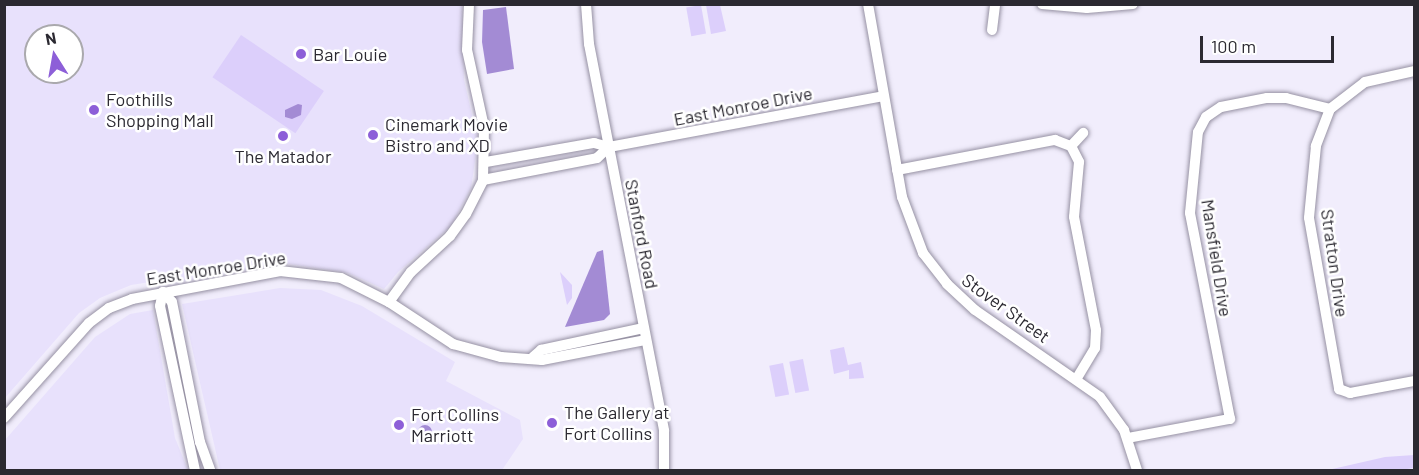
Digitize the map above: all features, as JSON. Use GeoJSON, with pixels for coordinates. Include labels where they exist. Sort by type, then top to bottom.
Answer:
{"type":"FeatureCollection","features":[{"type":"Feature","properties":{"kind":"street"},"geometry":{"type":"LineString","coordinates":[[388,302],[411,272],[450,236],[466,214],[483,180],[486,162],[484,127],[467,50],[469,4]]}},
{"type":"Feature","properties":{"kind":"street","name":"Stanford Road"},"geometry":{"type":"LineString","coordinates":[[586,4],[589,44],[664,431],[664,471]]}},
{"type":"Feature","properties":{"kind":"street","name":"Stover Street"},"geometry":{"type":"LineString","coordinates":[[868,4],[897,170],[915,237],[947,284],[993,323],[1077,378],[1110,407],[1128,438],[1137,471]]}},
{"type":"Feature","properties":{"kind":"street"},"geometry":{"type":"LineString","coordinates":[[992,30],[995,4]]}},
{"type":"Feature","properties":{"kind":"street"},"geometry":{"type":"LineString","coordinates":[[1042,4],[1133,4]]}},
{"type":"Feature","properties":{"kind":"street"},"geometry":{"type":"LineString","coordinates":[[1330,109],[1365,82],[1414,71]]}},
{"type":"Feature","properties":{"kind":"street","name":"East Monroe Drive"},"geometry":{"type":"LineString","coordinates":[[486,162],[594,143],[609,147],[884,96]]}},
{"type":"Feature","properties":{"kind":"street","name":"Mansfield Drive"},"geometry":{"type":"LineString","coordinates":[[1128,438],[1230,419],[1190,213],[1201,123],[1221,107],[1267,98],[1286,98],[1330,109]]}},
{"type":"Feature","properties":{"kind":"street","name":"Stratton Drive"},"geometry":{"type":"LineString","coordinates":[[1330,109],[1316,146],[1309,218],[1339,389],[1350,393],[1414,381]]}},
{"type":"Feature","properties":{"kind":"street"},"geometry":{"type":"LineString","coordinates":[[1071,146],[1083,133]]}},
{"type":"Feature","properties":{"kind":"street"},"geometry":{"type":"LineString","coordinates":[[897,170],[1055,140],[1071,146],[1078,162],[1074,218],[1096,330],[1095,348],[1077,378]]}},
{"type":"Feature","properties":{"kind":"street","name":"East Monroe Drive"},"geometry":{"type":"LineString","coordinates":[[483,180],[597,158],[609,147]]}},
{"type":"Feature","properties":{"kind":"street","name":"East Monroe Drive"},"geometry":{"type":"LineString","coordinates":[[4,418],[100,314],[132,299],[290,270],[341,278],[388,302],[436,335],[466,349],[501,357],[533,357],[542,360],[646,340]]}},
{"type":"Feature","properties":{"kind":"street"},"geometry":{"type":"LineString","coordinates":[[163,292],[160,306],[195,471]]}},
{"type":"Feature","properties":{"kind":"street"},"geometry":{"type":"LineString","coordinates":[[163,292],[172,302],[200,442],[210,471]]}},
{"type":"Feature","properties":{"kind":"street","name":"East Monroe Drive"},"geometry":{"type":"LineString","coordinates":[[533,357],[541,350],[644,328]]}},
{"type":"Feature","properties":{"kind":"shaded area","name":"Foothills Shopping Mall"},"geometry":{"type":"Polygon","coordinates":[[[5,5],[462,5],[464,80],[478,141],[471,188],[451,226],[398,272],[384,289],[348,273],[283,263],[180,282],[169,279],[131,285],[100,298],[79,313],[5,398],[5,5]]]}},
{"type":"Feature","properties":{"kind":"shaded area"},"geometry":{"type":"Polygon","coordinates":[[[701,5],[706,34],[691,36],[686,8],[701,5]]]}},
{"type":"Feature","properties":{"kind":"shaded area"},"geometry":{"type":"Polygon","coordinates":[[[706,5],[720,5],[726,31],[711,34],[706,5]]]}},
{"type":"Feature","properties":{"kind":"shaded area"},"geometry":{"type":"Polygon","coordinates":[[[506,7],[514,69],[487,74],[482,42],[483,10],[506,7]]]}},
{"type":"Feature","properties":{"kind":"shaded area"},"geometry":{"type":"Polygon","coordinates":[[[241,35],[324,91],[295,133],[212,77],[241,35]]]}},
{"type":"Feature","properties":{"kind":"shaded area"},"geometry":{"type":"Polygon","coordinates":[[[298,104],[302,105],[301,115],[292,119],[285,117],[285,110],[298,104]]]}},
{"type":"Feature","properties":{"kind":"shaded area"},"geometry":{"type":"Polygon","coordinates":[[[603,250],[610,314],[604,320],[565,327],[597,252],[603,250]]]}},
{"type":"Feature","properties":{"kind":"shaded area"},"geometry":{"type":"Polygon","coordinates":[[[560,272],[572,285],[572,298],[567,305],[560,272]]]}},
{"type":"Feature","properties":{"kind":"shaded area"},"geometry":{"type":"Polygon","coordinates":[[[280,288],[321,290],[362,306],[455,362],[446,381],[520,420],[523,439],[502,470],[220,470],[182,304],[280,288]]]}},
{"type":"Feature","properties":{"kind":"shaded area"},"geometry":{"type":"Polygon","coordinates":[[[153,310],[175,438],[188,470],[5,470],[5,440],[95,337],[130,314],[153,310]]]}},
{"type":"Feature","properties":{"kind":"shaded area"},"geometry":{"type":"Polygon","coordinates":[[[844,347],[848,365],[861,362],[864,378],[849,379],[849,370],[834,374],[830,350],[844,347]]]}},
{"type":"Feature","properties":{"kind":"shaded area"},"geometry":{"type":"Polygon","coordinates":[[[803,359],[809,390],[795,393],[789,362],[803,359]]]}},
{"type":"Feature","properties":{"kind":"shaded area"},"geometry":{"type":"Polygon","coordinates":[[[783,363],[789,394],[775,397],[769,366],[783,363]]]}},
{"type":"Feature","properties":{"kind":"shaded area"},"geometry":{"type":"Polygon","coordinates":[[[425,425],[430,427],[432,432],[430,437],[425,439],[420,437],[418,432],[420,427],[425,425]]]}},
{"type":"Feature","properties":{"kind":"shaded area"},"geometry":{"type":"Polygon","coordinates":[[[1414,455],[1414,468],[1328,470],[1385,457],[1414,455]]]}},
{"type":"Feature","properties":{"kind":"place","name":"Bar Louie"},"geometry":{"type":"Point","coordinates":[301,54]}},
{"type":"Feature","properties":{"kind":"place","name":"Foothills Shopping Mall"},"geometry":{"type":"Point","coordinates":[94,110]}},
{"type":"Feature","properties":{"kind":"place","name":"Cinemark Movie Bistro and XD"},"geometry":{"type":"Point","coordinates":[373,135]}},
{"type":"Feature","properties":{"kind":"place","name":"The Matador"},"geometry":{"type":"Point","coordinates":[283,136]}},
{"type":"Feature","properties":{"kind":"place","name":"The Gallery at Fort Collins"},"geometry":{"type":"Point","coordinates":[552,423]}},
{"type":"Feature","properties":{"kind":"place","name":"Fort Collins Marriott"},"geometry":{"type":"Point","coordinates":[399,425]}}]}
